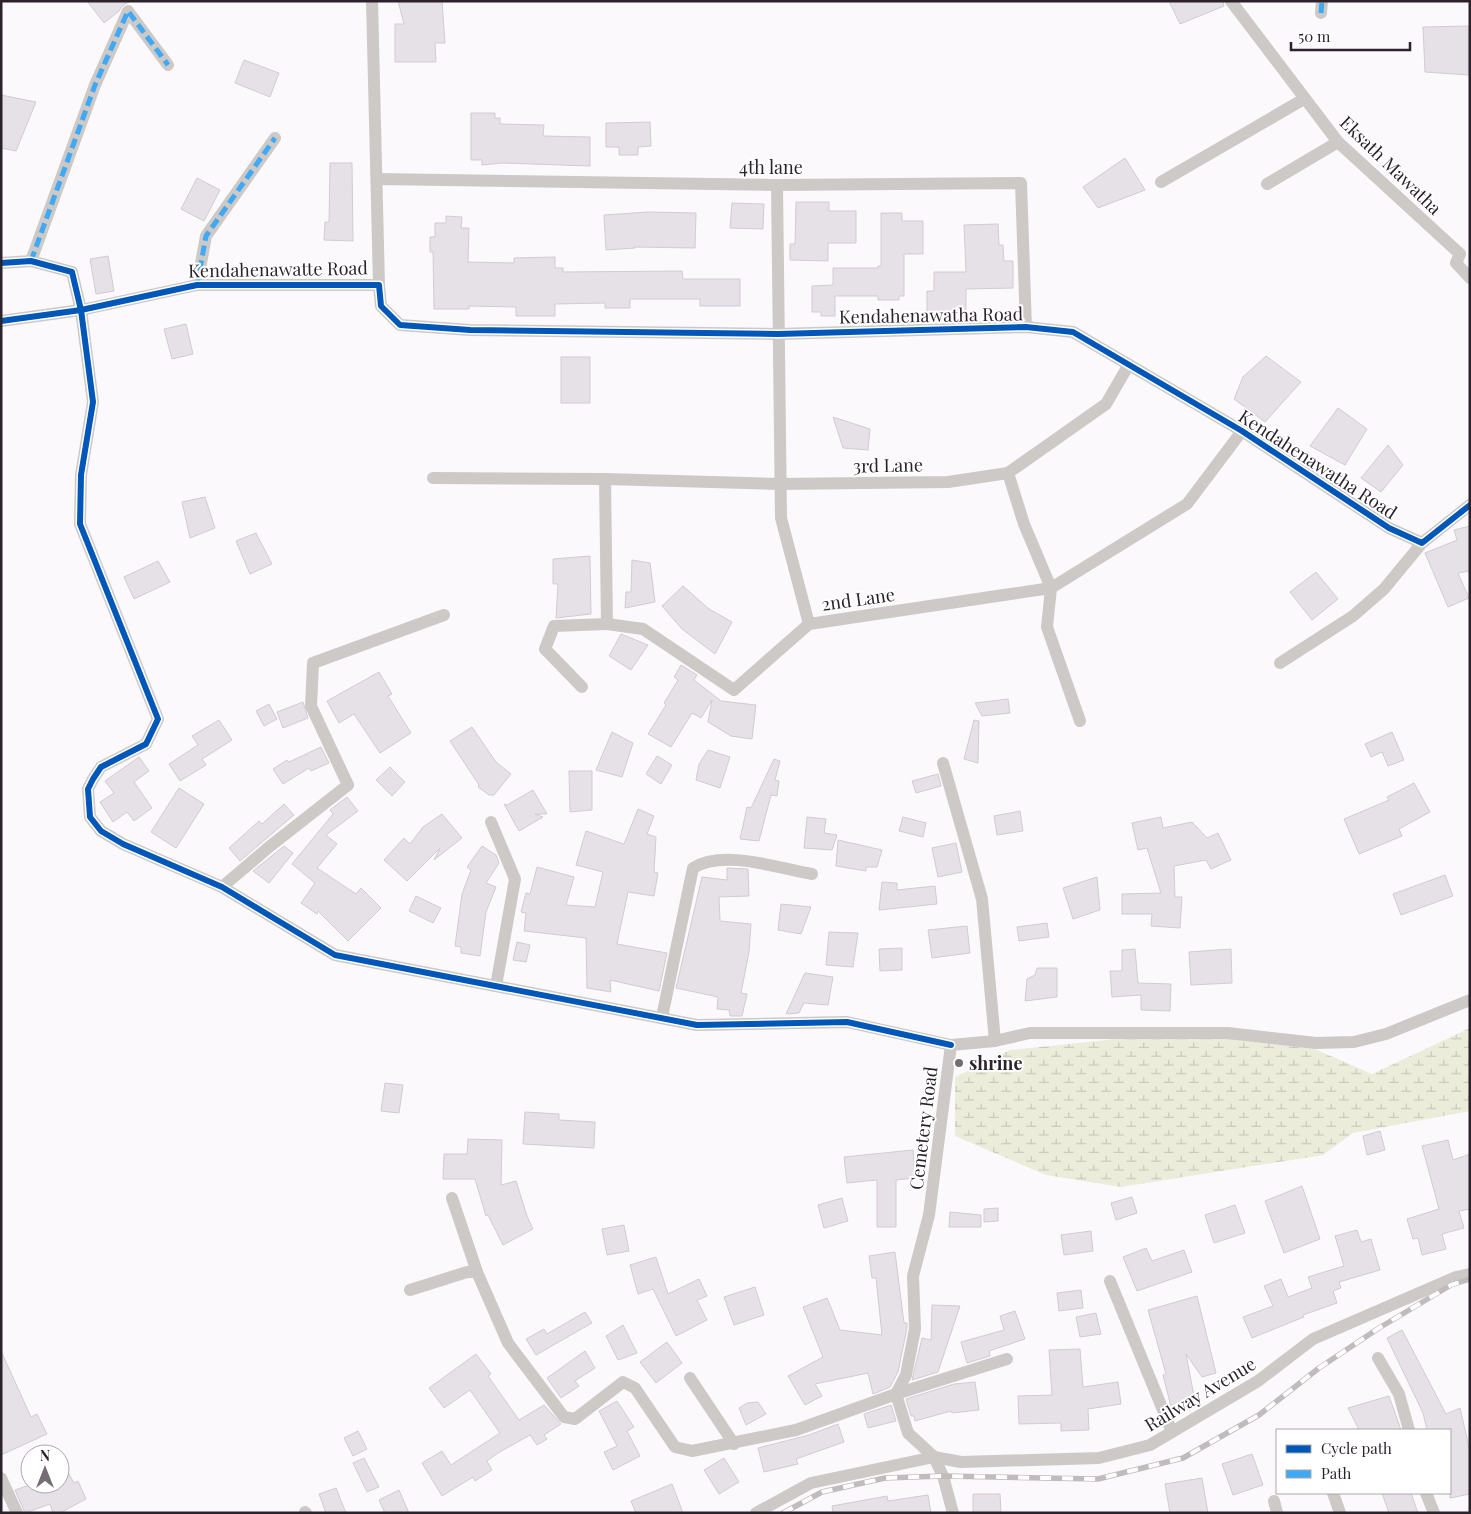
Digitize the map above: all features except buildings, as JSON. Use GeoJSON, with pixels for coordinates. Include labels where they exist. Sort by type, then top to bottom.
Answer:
{"type":"FeatureCollection","features":[{"type":"Feature","properties":{"kind":"street"},"geometry":{"type":"LineString","coordinates":[[372,1],[378,179],[379,285]]}},
{"type":"Feature","properties":{"kind":"street","name":"Eksath Mawatha"},"geometry":{"type":"LineString","coordinates":[[1231,1],[1338,142],[1465,255],[1456,263],[1470,278]]}},
{"type":"Feature","properties":{"kind":"street"},"geometry":{"type":"LineString","coordinates":[[30,261],[95,85],[128,11],[168,65]]}},
{"type":"Feature","properties":{"kind":"street"},"geometry":{"type":"LineString","coordinates":[[1162,182],[1304,99]]}},
{"type":"Feature","properties":{"kind":"street"},"geometry":{"type":"LineString","coordinates":[[197,285],[206,236],[275,138]]}},
{"type":"Feature","properties":{"kind":"street"},"geometry":{"type":"LineString","coordinates":[[1267,184],[1338,142]]}},
{"type":"Feature","properties":{"kind":"street","name":"4th lane"},"geometry":{"type":"LineString","coordinates":[[378,179],[777,185],[1021,183],[1026,327]]}},
{"type":"Feature","properties":{"kind":"street"},"geometry":{"type":"LineString","coordinates":[[777,185],[780,518],[809,624]]}},
{"type":"Feature","properties":{"kind":"street"},"geometry":{"type":"LineString","coordinates":[[1,263],[30,261],[72,272],[81,310],[92,402],[81,475],[80,524],[158,719],[146,744],[102,767],[93,779],[88,789],[90,816],[101,830],[123,844],[222,887],[335,955],[697,1025],[847,1022],[951,1045]]}},
{"type":"Feature","properties":{"kind":"street","name":"Kendahenawatte Road"},"geometry":{"type":"LineString","coordinates":[[1,321],[81,310],[197,285],[379,285],[381,306],[400,325],[470,330]]}},
{"type":"Feature","properties":{"kind":"street","name":"Kendahenawatha Road"},"geometry":{"type":"LineString","coordinates":[[470,330],[778,334],[1026,327],[1073,332],[1242,432],[1389,528],[1422,542]]}},
{"type":"Feature","properties":{"kind":"street","name":"3rd Lane"},"geometry":{"type":"LineString","coordinates":[[433,478],[605,479],[779,484],[948,482],[1008,473],[1106,404],[1128,366]]}},
{"type":"Feature","properties":{"kind":"street","name":"2nd Lane"},"geometry":{"type":"LineString","coordinates":[[607,624],[644,629],[734,690],[809,624],[1050,588],[1186,504],[1242,432]]}},
{"type":"Feature","properties":{"kind":"street"},"geometry":{"type":"LineString","coordinates":[[1008,473],[1024,524],[1050,588],[1047,627],[1080,721]]}},
{"type":"Feature","properties":{"kind":"street"},"geometry":{"type":"LineString","coordinates":[[582,687],[545,649],[554,626],[607,624],[605,479]]}},
{"type":"Feature","properties":{"kind":"street"},"geometry":{"type":"LineString","coordinates":[[1280,663],[1353,616],[1384,589],[1422,542],[1470,505]]}},
{"type":"Feature","properties":{"kind":"street"},"geometry":{"type":"LineString","coordinates":[[222,887],[269,847],[348,785],[311,706],[313,663],[444,615]]}},
{"type":"Feature","properties":{"kind":"street"},"geometry":{"type":"LineString","coordinates":[[943,763],[982,899],[995,1041]]}},
{"type":"Feature","properties":{"kind":"street"},"geometry":{"type":"LineString","coordinates":[[491,822],[514,878],[496,986]]}},
{"type":"Feature","properties":{"kind":"street"},"geometry":{"type":"LineString","coordinates":[[662,1017],[693,868],[703,862],[725,858],[812,874]]}},
{"type":"Feature","properties":{"kind":"street","name":"Cemetery Road"},"geometry":{"type":"LineString","coordinates":[[896,1394],[906,1375],[915,1329],[913,1276],[930,1215],[951,1045],[995,1041],[1030,1033],[1228,1033],[1316,1043],[1354,1042],[1386,1034],[1470,1000]]}},
{"type":"Feature","properties":{"kind":"street"},"geometry":{"type":"LineString","coordinates":[[452,1198],[477,1272],[508,1343],[564,1417],[575,1419],[623,1382],[634,1388],[675,1447],[692,1451],[796,1430],[896,1394],[1007,1359]]}},
{"type":"Feature","properties":{"kind":"street"},"geometry":{"type":"LineString","coordinates":[[410,1290],[467,1272],[477,1272]]}},
{"type":"Feature","properties":{"kind":"street","name":"Railway Avenue"},"geometry":{"type":"LineString","coordinates":[[756,1513],[811,1483],[934,1457],[961,1462],[1099,1458],[1150,1445],[1258,1381],[1313,1339],[1456,1277],[1470,1274]]}},
{"type":"Feature","properties":{"kind":"street"},"geometry":{"type":"LineString","coordinates":[[1110,1281],[1172,1432]]}},
{"type":"Feature","properties":{"kind":"street"},"geometry":{"type":"LineString","coordinates":[[1378,1358],[1399,1394],[1408,1429]]}},
{"type":"Feature","properties":{"kind":"street"},"geometry":{"type":"LineString","coordinates":[[690,1378],[734,1444]]}},
{"type":"Feature","properties":{"kind":"street"},"geometry":{"type":"LineString","coordinates":[[896,1394],[908,1433],[934,1457],[943,1476],[953,1513]]}},
{"type":"Feature","properties":{"kind":"street"},"geometry":{"type":"LineString","coordinates":[[1,1478],[17,1513]]}},
{"type":"Feature","properties":{"kind":"street"},"geometry":{"type":"LineString","coordinates":[[1333,1494],[1340,1513]]}},
{"type":"Feature","properties":{"kind":"street"},"geometry":{"type":"LineString","coordinates":[[1426,1494],[1434,1513]]}},
{"type":"Feature","properties":{"kind":"green space"},"geometry":{"type":"Polygon","coordinates":[[[1470,1028],[1470,1111],[1353,1133],[1323,1155],[1121,1187],[1046,1175],[955,1136],[955,1077],[1010,1050],[1164,1034],[1278,1033],[1372,1074],[1470,1028]]]}},
{"type":"Feature","properties":{"kind":"railway"},"geometry":{"type":"LineString","coordinates":[[783,1513],[822,1492],[885,1478],[943,1476],[1098,1479],[1183,1458],[1259,1415],[1319,1368],[1379,1328],[1451,1285],[1470,1279]]}},
{"type":"Feature","properties":{"kind":"marked path"},"geometry":{"type":"LineString","coordinates":[[1321,13],[1322,1]]}},
{"type":"Feature","properties":{"kind":"marked path"},"geometry":{"type":"LineString","coordinates":[[31,261],[95,85],[128,11],[168,65]]}},
{"type":"Feature","properties":{"kind":"marked path"},"geometry":{"type":"LineString","coordinates":[[197,285],[206,236],[275,138]]}},
{"type":"Feature","properties":{"kind":"cycle path"},"geometry":{"type":"LineString","coordinates":[[1,263],[31,261],[72,272],[81,310],[93,402],[81,475],[80,524],[158,719],[146,744],[101,767],[93,779],[88,789],[90,817],[101,831],[123,844],[222,887],[335,955],[697,1025],[847,1022],[951,1045]]}},
{"type":"Feature","properties":{"kind":"cycle path"},"geometry":{"type":"LineString","coordinates":[[1,321],[81,310],[197,285],[379,285],[381,306],[400,325],[470,330],[778,334],[1026,327],[1073,332],[1242,431],[1389,528],[1422,543],[1470,505]]}},
{"type":"Feature","properties":{"kind":"place","name":"shrine"},"geometry":{"type":"Point","coordinates":[959,1063]}}]}
